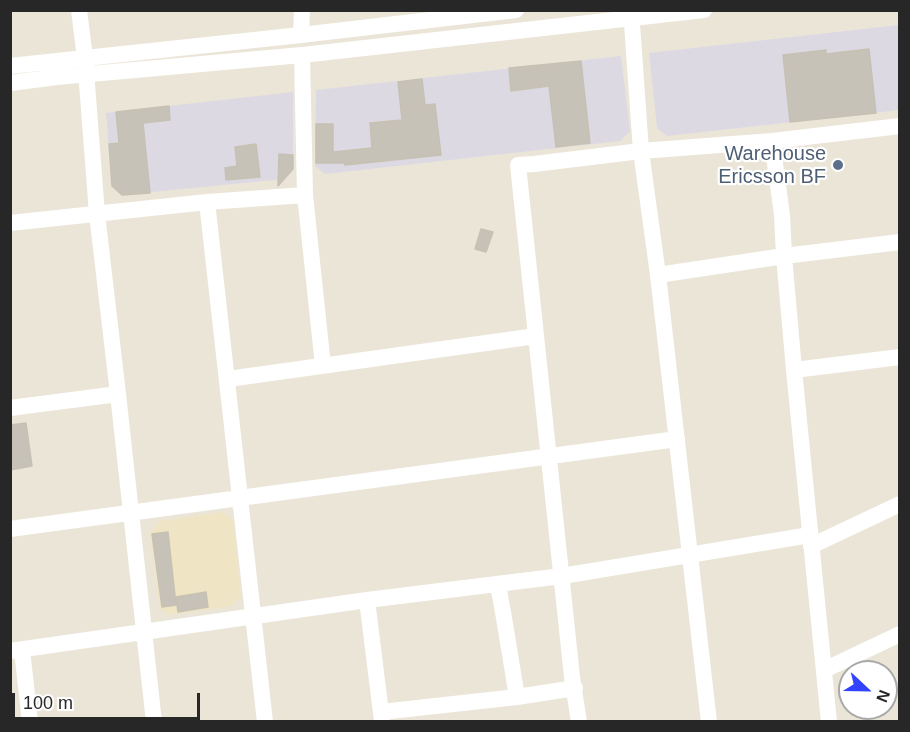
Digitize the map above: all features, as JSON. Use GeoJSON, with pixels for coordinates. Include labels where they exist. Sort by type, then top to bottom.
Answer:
{"type":"FeatureCollection","features":[{"type":"Feature","properties":{"kind":"street"},"geometry":{"type":"LineString","coordinates":[[79,10],[86,66],[97,214],[154,722]]}},
{"type":"Feature","properties":{"kind":"street"},"geometry":{"type":"LineString","coordinates":[[301,35],[302,10]]}},
{"type":"Feature","properties":{"kind":"street"},"geometry":{"type":"LineString","coordinates":[[10,83],[86,66],[301,35],[516,10]]}},
{"type":"Feature","properties":{"kind":"street"},"geometry":{"type":"LineString","coordinates":[[10,66],[86,66],[302,55],[632,14],[704,10]]}},
{"type":"Feature","properties":{"kind":"street"},"geometry":{"type":"LineString","coordinates":[[632,14],[641,151],[658,275],[709,722]]}},
{"type":"Feature","properties":{"kind":"street"},"geometry":{"type":"LineString","coordinates":[[302,55],[305,195],[323,366]]}},
{"type":"Feature","properties":{"kind":"street"},"geometry":{"type":"LineString","coordinates":[[579,722],[518,165],[641,151],[772,141],[900,126]]}},
{"type":"Feature","properties":{"kind":"street"},"geometry":{"type":"LineString","coordinates":[[772,141],[783,215],[784,256],[794,370],[829,722]]}},
{"type":"Feature","properties":{"kind":"street"},"geometry":{"type":"LineString","coordinates":[[10,224],[207,202],[305,195]]}},
{"type":"Feature","properties":{"kind":"street"},"geometry":{"type":"LineString","coordinates":[[207,202],[265,722]]}},
{"type":"Feature","properties":{"kind":"street"},"geometry":{"type":"LineString","coordinates":[[658,275],[784,256],[900,242]]}},
{"type":"Feature","properties":{"kind":"street"},"geometry":{"type":"LineString","coordinates":[[228,380],[536,336]]}},
{"type":"Feature","properties":{"kind":"street"},"geometry":{"type":"LineString","coordinates":[[794,370],[900,357]]}},
{"type":"Feature","properties":{"kind":"street"},"geometry":{"type":"LineString","coordinates":[[10,408],[118,394]]}},
{"type":"Feature","properties":{"kind":"street"},"geometry":{"type":"LineString","coordinates":[[10,529],[677,439]]}},
{"type":"Feature","properties":{"kind":"street"},"geometry":{"type":"LineString","coordinates":[[30,722],[16,651],[367,600],[562,576],[690,554],[811,540],[900,504]]}},
{"type":"Feature","properties":{"kind":"street"},"geometry":{"type":"LineString","coordinates":[[498,585],[517,697]]}},
{"type":"Feature","properties":{"kind":"street"},"geometry":{"type":"LineString","coordinates":[[367,600],[382,717],[575,688]]}},
{"type":"Feature","properties":{"kind":"street"},"geometry":{"type":"LineString","coordinates":[[824,670],[900,634]]}},
{"type":"Feature","properties":{"kind":"shaded area"},"geometry":{"type":"Polygon","coordinates":[[[899,25],[899,110],[667,136],[657,128],[649,53],[899,25]]]}},
{"type":"Feature","properties":{"kind":"shaded area"},"geometry":{"type":"Polygon","coordinates":[[[621,56],[630,131],[620,141],[325,174],[315,166],[316,90],[621,56]]]}},
{"type":"Feature","properties":{"kind":"shaded area"},"geometry":{"type":"Polygon","coordinates":[[[293,92],[293,169],[284,179],[122,195],[112,186],[106,113],[293,92]]]}},
{"type":"Feature","properties":{"kind":"shaded area"},"geometry":{"type":"Polygon","coordinates":[[[223,512],[233,520],[241,595],[232,606],[170,615],[160,609],[150,533],[160,521],[223,512]]]}},
{"type":"Feature","properties":{"kind":"building"},"geometry":{"type":"Polygon","coordinates":[[[869,49],[876,113],[790,122],[783,55],[826,50],[826,54],[869,49]]]}},
{"type":"Feature","properties":{"kind":"building"},"geometry":{"type":"Polygon","coordinates":[[[581,61],[590,143],[556,147],[549,86],[511,91],[509,68],[581,61]]]}},
{"type":"Feature","properties":{"kind":"building"},"geometry":{"type":"Polygon","coordinates":[[[422,79],[425,105],[435,104],[441,155],[345,165],[344,163],[316,163],[316,124],[333,124],[333,152],[372,148],[370,123],[402,120],[398,82],[422,79]]]}},
{"type":"Feature","properties":{"kind":"building"},"geometry":{"type":"Polygon","coordinates":[[[169,106],[170,120],[143,123],[150,193],[122,195],[112,186],[109,144],[119,143],[116,112],[169,106]]]}},
{"type":"Feature","properties":{"kind":"building"},"geometry":{"type":"Polygon","coordinates":[[[256,144],[260,177],[226,180],[225,168],[237,166],[235,147],[256,144]]]}},
{"type":"Feature","properties":{"kind":"building"},"geometry":{"type":"Polygon","coordinates":[[[279,154],[293,155],[293,169],[278,186],[279,154]]]}},
{"type":"Feature","properties":{"kind":"building"},"geometry":{"type":"Polygon","coordinates":[[[481,229],[493,232],[486,252],[475,249],[481,229]]]}},
{"type":"Feature","properties":{"kind":"building"},"geometry":{"type":"Polygon","coordinates":[[[26,423],[32,466],[10,470],[10,425],[26,423]]]}},
{"type":"Feature","properties":{"kind":"building"},"geometry":{"type":"Polygon","coordinates":[[[168,532],[176,605],[162,607],[152,534],[168,532]]]}},
{"type":"Feature","properties":{"kind":"building"},"geometry":{"type":"Polygon","coordinates":[[[206,592],[208,607],[178,612],[176,597],[206,592]]]}},
{"type":"Feature","properties":{"kind":"place","name":"Warehouse Ericsson BF"},"geometry":{"type":"Point","coordinates":[838,165]}}]}
